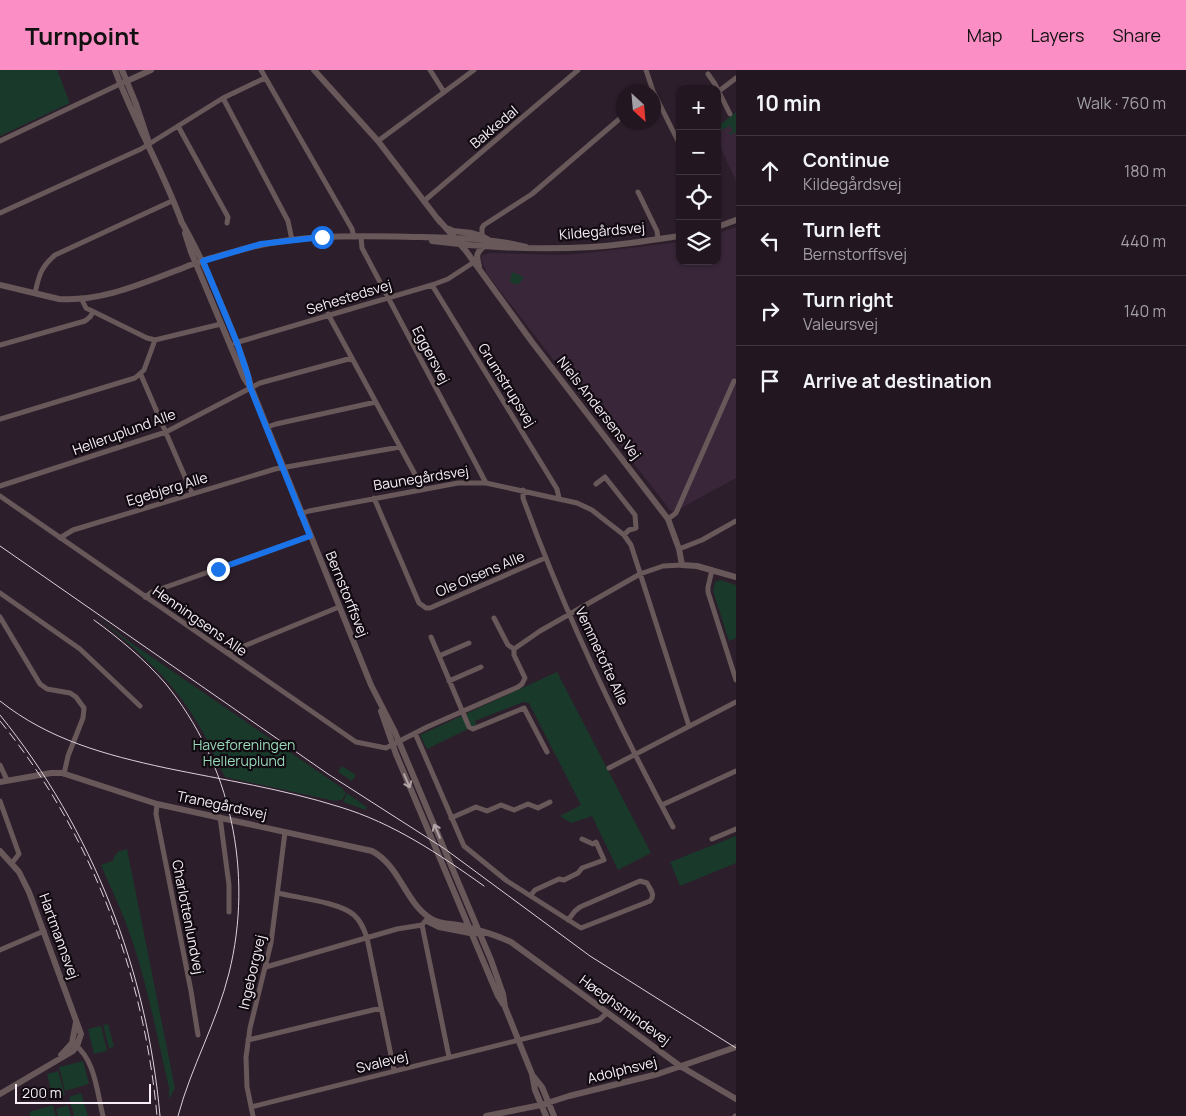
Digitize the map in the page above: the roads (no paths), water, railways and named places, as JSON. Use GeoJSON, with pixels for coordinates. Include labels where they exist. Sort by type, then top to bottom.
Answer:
{"type":"FeatureCollection","features":[{"type":"Feature","properties":{"kind":"street","name":"Bernstorffsvej"},"geometry":{"type":"LineString","coordinates":[[115,70],[124,83]]}},
{"type":"Feature","properties":{"kind":"street","name":"Bernstorffsvej"},"geometry":{"type":"LineString","coordinates":[[122,70],[124,83],[140,131],[149,144],[199,262],[233,344],[244,378],[250,387],[283,467],[300,514],[476,930],[496,972],[506,1007],[532,1074],[535,1090],[554,1116]]}},
{"type":"Feature","properties":{"kind":"street"},"geometry":{"type":"LineString","coordinates":[[0,141],[152,70]]}},
{"type":"Feature","properties":{"kind":"street"},"geometry":{"type":"LineString","coordinates":[[261,70],[352,229],[354,237]]}},
{"type":"Feature","properties":{"kind":"street"},"geometry":{"type":"LineString","coordinates":[[314,70],[378,141],[455,241],[474,262]]}},
{"type":"Feature","properties":{"kind":"street"},"geometry":{"type":"LineString","coordinates":[[430,70],[444,92]]}},
{"type":"Feature","properties":{"kind":"street"},"geometry":{"type":"LineString","coordinates":[[378,141],[474,70]]}},
{"type":"Feature","properties":{"kind":"street","name":"Bakkedal"},"geometry":{"type":"LineString","coordinates":[[424,201],[578,70]]}},
{"type":"Feature","properties":{"kind":"street"},"geometry":{"type":"LineString","coordinates":[[646,70],[650,85]]}},
{"type":"Feature","properties":{"kind":"street"},"geometry":{"type":"LineString","coordinates":[[708,74],[715,85]]}},
{"type":"Feature","properties":{"kind":"street"},"geometry":{"type":"LineString","coordinates":[[0,213],[149,144],[223,98],[265,78]]}},
{"type":"Feature","properties":{"kind":"street"},"geometry":{"type":"LineString","coordinates":[[721,89],[736,78]]}},
{"type":"Feature","properties":{"kind":"street"},"geometry":{"type":"LineString","coordinates":[[721,95],[730,114]]}},
{"type":"Feature","properties":{"kind":"street"},"geometry":{"type":"LineString","coordinates":[[223,98],[288,221],[292,240]]}},
{"type":"Feature","properties":{"kind":"street"},"geometry":{"type":"LineString","coordinates":[[661,109],[676,137]]}},
{"type":"Feature","properties":{"kind":"street"},"geometry":{"type":"LineString","coordinates":[[482,236],[484,225],[532,194],[616,122]]}},
{"type":"Feature","properties":{"kind":"street"},"geometry":{"type":"LineString","coordinates":[[178,126],[228,217],[227,223]]}},
{"type":"Feature","properties":{"kind":"street"},"geometry":{"type":"LineString","coordinates":[[638,192],[658,239]]}},
{"type":"Feature","properties":{"kind":"street"},"geometry":{"type":"LineString","coordinates":[[35,293],[40,271],[46,262],[55,255],[172,200]]}},
{"type":"Feature","properties":{"kind":"street"},"geometry":{"type":"LineString","coordinates":[[438,219],[455,241]]}},
{"type":"Feature","properties":{"kind":"street"},"geometry":{"type":"LineString","coordinates":[[721,225],[736,220]]}},
{"type":"Feature","properties":{"kind":"street","name":"Kildegårdsvej"},"geometry":{"type":"LineString","coordinates":[[446,228],[482,236],[490,241]]}},
{"type":"Feature","properties":{"kind":"street","name":"Eggersvej"},"geometry":{"type":"LineString","coordinates":[[361,237],[362,248],[486,482]]}},
{"type":"Feature","properties":{"kind":"street","name":"Kildegårdsvej"},"geometry":{"type":"LineString","coordinates":[[0,285],[59,298],[81,298],[130,288],[199,262],[252,246],[292,240],[401,237],[455,241],[490,241],[526,247]]}},
{"type":"Feature","properties":{"kind":"street","name":"Kildegårdsvej"},"geometry":{"type":"LineString","coordinates":[[455,241],[513,248],[593,247],[676,237]]}},
{"type":"Feature","properties":{"kind":"street"},"geometry":{"type":"LineString","coordinates":[[474,262],[477,252],[484,246]]}},
{"type":"Feature","properties":{"kind":"street","name":"Bernstorffsvej"},"geometry":{"type":"LineString","coordinates":[[199,262],[221,324],[233,344]]}},
{"type":"Feature","properties":{"kind":"street","name":"Sehestedsvej"},"geometry":{"type":"LineString","coordinates":[[233,344],[328,314],[432,285],[448,279],[474,262]]}},
{"type":"Feature","properties":{"kind":"street","name":"Niels Andersens Vej"},"geometry":{"type":"LineString","coordinates":[[474,262],[481,274],[668,519],[679,549],[682,565]]}},
{"type":"Feature","properties":{"kind":"street","name":"Grumstrupsvej"},"geometry":{"type":"LineString","coordinates":[[432,285],[557,489],[559,498]]}},
{"type":"Feature","properties":{"kind":"street"},"geometry":{"type":"LineString","coordinates":[[81,298],[86,308],[93,312],[155,340],[221,324]]}},
{"type":"Feature","properties":{"kind":"street"},"geometry":{"type":"LineString","coordinates":[[0,345],[85,321],[93,312]]}},
{"type":"Feature","properties":{"kind":"street"},"geometry":{"type":"LineString","coordinates":[[328,314],[423,489]]}},
{"type":"Feature","properties":{"kind":"street"},"geometry":{"type":"LineString","coordinates":[[0,420],[135,378],[144,370],[155,340]]}},
{"type":"Feature","properties":{"kind":"street","name":"Helleruplund Alle"},"geometry":{"type":"LineString","coordinates":[[0,486],[166,432],[260,383],[352,358]]}},
{"type":"Feature","properties":{"kind":"street"},"geometry":{"type":"LineString","coordinates":[[140,375],[192,493]]}},
{"type":"Feature","properties":{"kind":"street"},"geometry":{"type":"LineString","coordinates":[[668,519],[676,513],[734,381]]}},
{"type":"Feature","properties":{"kind":"street"},"geometry":{"type":"LineString","coordinates":[[730,390],[736,392]]}},
{"type":"Feature","properties":{"kind":"street"},"geometry":{"type":"LineString","coordinates":[[267,428],[276,424],[376,402]]}},
{"type":"Feature","properties":{"kind":"street","name":"Egebjerg Alle"},"geometry":{"type":"LineString","coordinates":[[60,538],[73,530],[283,467],[400,446]]}},
{"type":"Feature","properties":{"kind":"street"},"geometry":{"type":"LineString","coordinates":[[596,484],[605,476],[635,515],[636,528],[629,530],[624,536]]}},
{"type":"Feature","properties":{"kind":"street","name":"Baunegårdsvej"},"geometry":{"type":"LineString","coordinates":[[300,514],[423,489],[458,483],[486,482],[559,498],[592,510],[624,536],[631,545],[689,726]]}},
{"type":"Feature","properties":{"kind":"street","name":"Vemmetofte Alle"},"geometry":{"type":"LineString","coordinates":[[523,490],[523,498],[545,558],[634,755],[673,827]]}},
{"type":"Feature","properties":{"kind":"street","name":"Henningsens Alle"},"geometry":{"type":"LineString","coordinates":[[0,496],[356,742],[384,748],[396,743]]}},
{"type":"Feature","properties":{"kind":"street","name":"Ole Olsens Alle"},"geometry":{"type":"LineString","coordinates":[[374,498],[419,603],[426,608],[430,608],[545,558]]}},
{"type":"Feature","properties":{"kind":"street"},"geometry":{"type":"LineString","coordinates":[[679,549],[702,540],[736,520]]}},
{"type":"Feature","properties":{"kind":"street"},"geometry":{"type":"LineString","coordinates":[[145,597],[152,592],[310,536]]}},
{"type":"Feature","properties":{"kind":"street"},"geometry":{"type":"LineString","coordinates":[[514,649],[570,613],[640,574],[663,566],[682,565],[712,570],[736,578]]}},
{"type":"Feature","properties":{"kind":"street"},"geometry":{"type":"LineString","coordinates":[[712,570],[708,592],[736,680]]}},
{"type":"Feature","properties":{"kind":"street"},"geometry":{"type":"LineString","coordinates":[[0,594],[80,649],[140,706]]}},
{"type":"Feature","properties":{"kind":"street"},"geometry":{"type":"LineString","coordinates":[[227,652],[339,607]]}},
{"type":"Feature","properties":{"kind":"street"},"geometry":{"type":"LineString","coordinates":[[0,617],[40,684],[47,689],[70,693],[76,697],[84,708],[83,718],[68,756],[64,774]]}},
{"type":"Feature","properties":{"kind":"street"},"geometry":{"type":"LineString","coordinates":[[396,743],[518,686],[524,681],[524,674],[514,654],[514,649],[508,644],[494,618]]}},
{"type":"Feature","properties":{"kind":"street"},"geometry":{"type":"LineString","coordinates":[[431,637],[469,727],[473,729],[524,708],[547,752]]}},
{"type":"Feature","properties":{"kind":"street"},"geometry":{"type":"LineString","coordinates":[[439,656],[469,643]]}},
{"type":"Feature","properties":{"kind":"street"},"geometry":{"type":"LineString","coordinates":[[449,681],[481,667]]}},
{"type":"Feature","properties":{"kind":"street"},"geometry":{"type":"LineString","coordinates":[[609,768],[736,702]]}},
{"type":"Feature","properties":{"kind":"street"},"geometry":{"type":"LineString","coordinates":[[414,733],[460,840],[468,850],[507,881],[531,895],[568,920],[581,928],[650,901],[653,896],[647,883],[640,881],[580,907],[568,920]]}},
{"type":"Feature","properties":{"kind":"street","name":"Tranegårdsvej"},"geometry":{"type":"LineString","coordinates":[[0,765],[3,781],[51,773],[64,774],[157,804],[372,851],[388,863],[426,921]]}},
{"type":"Feature","properties":{"kind":"street"},"geometry":{"type":"LineString","coordinates":[[662,805],[736,771]]}},
{"type":"Feature","properties":{"kind":"street"},"geometry":{"type":"LineString","coordinates":[[0,801],[19,854],[12,863]]}},
{"type":"Feature","properties":{"kind":"street"},"geometry":{"type":"LineString","coordinates":[[451,818],[476,807],[487,811],[501,805],[514,810],[528,804],[538,808],[550,802]]}},
{"type":"Feature","properties":{"kind":"street","name":"Charlottenlundvej"},"geometry":{"type":"LineString","coordinates":[[157,804],[156,814],[198,1035]]}},
{"type":"Feature","properties":{"kind":"street"},"geometry":{"type":"LineString","coordinates":[[220,817],[229,886],[229,912]]}},
{"type":"Feature","properties":{"kind":"street"},"geometry":{"type":"LineString","coordinates":[[712,838],[736,829]]}},
{"type":"Feature","properties":{"kind":"street","name":"Ingeborgvej"},"geometry":{"type":"LineString","coordinates":[[253,1116],[246,1073],[248,1040],[266,967],[278,893],[285,832]]}},
{"type":"Feature","properties":{"kind":"street"},"geometry":{"type":"LineString","coordinates":[[531,895],[535,890],[559,879],[564,880],[578,873],[582,868],[604,860],[596,842],[593,844],[582,839]]}},
{"type":"Feature","properties":{"kind":"street","name":"Hartmannsvej"},"geometry":{"type":"LineString","coordinates":[[0,851],[12,863],[25,882],[76,1021],[74,1044],[58,1059],[0,1094]]}},
{"type":"Feature","properties":{"kind":"street"},"geometry":{"type":"LineString","coordinates":[[278,893],[338,906],[348,910],[360,922],[366,938],[394,1070]]}},
{"type":"Feature","properties":{"kind":"street"},"geometry":{"type":"LineString","coordinates":[[426,921],[449,1057]]}},
{"type":"Feature","properties":{"kind":"street"},"geometry":{"type":"LineString","coordinates":[[266,967],[426,921],[440,922],[508,937],[515,945]]}},
{"type":"Feature","properties":{"kind":"street","name":"Høeghsmindevej"},"geometry":{"type":"LineString","coordinates":[[476,930],[501,938],[515,945],[680,1066],[736,1099]]}},
{"type":"Feature","properties":{"kind":"street"},"geometry":{"type":"LineString","coordinates":[[0,950],[44,932]]}},
{"type":"Feature","properties":{"kind":"street"},"geometry":{"type":"LineString","coordinates":[[248,1040],[381,1008]]}},
{"type":"Feature","properties":{"kind":"street","name":"Svalevej"},"geometry":{"type":"LineString","coordinates":[[251,1107],[599,1020],[608,1013]]}},
{"type":"Feature","properties":{"kind":"street"},"geometry":{"type":"LineString","coordinates":[[74,1044],[85,1054],[91,1066],[103,1116]]}},
{"type":"Feature","properties":{"kind":"street","name":"Adolphsvej"},"geometry":{"type":"LineString","coordinates":[[486,1116],[658,1074],[736,1047]]}},
{"type":"Feature","properties":{"kind":"street","name":"Bernstorffsvej"},"geometry":{"type":"LineString","coordinates":[[544,1102],[546,1116]]}},
{"type":"Feature","properties":{"kind":"tram line"},"geometry":{"type":"LineString","coordinates":[[0,546],[328,774],[445,849],[590,956],[736,1048]]}},
{"type":"Feature","properties":{"kind":"tram line"},"geometry":{"type":"LineString","coordinates":[[94,620],[149,666],[165,683],[188,714],[206,748],[221,784],[231,820],[237,858],[239,897],[236,935],[224,991],[183,1098],[178,1116]]}},
{"type":"Feature","properties":{"kind":"tram line"},"geometry":{"type":"LineString","coordinates":[[0,701],[19,715],[58,736],[122,758],[297,795],[360,814],[415,840],[484,886]]}},
{"type":"Feature","properties":{"kind":"tram line"},"geometry":{"type":"LineString","coordinates":[[0,715],[33,759],[62,806],[88,854],[110,904],[128,955],[143,1008],[160,1116]]}},
{"type":"Feature","properties":{"kind":"railway"},"geometry":{"type":"LineString","coordinates":[[0,721],[32,764],[61,810],[86,857],[108,907],[126,958],[140,1010],[157,1116]]}},
{"type":"Feature","properties":{"kind":"park label","name":"Haveforeningen Helleruplund"},"geometry":{"type":"Point","coordinates":[244,754]}}]}
